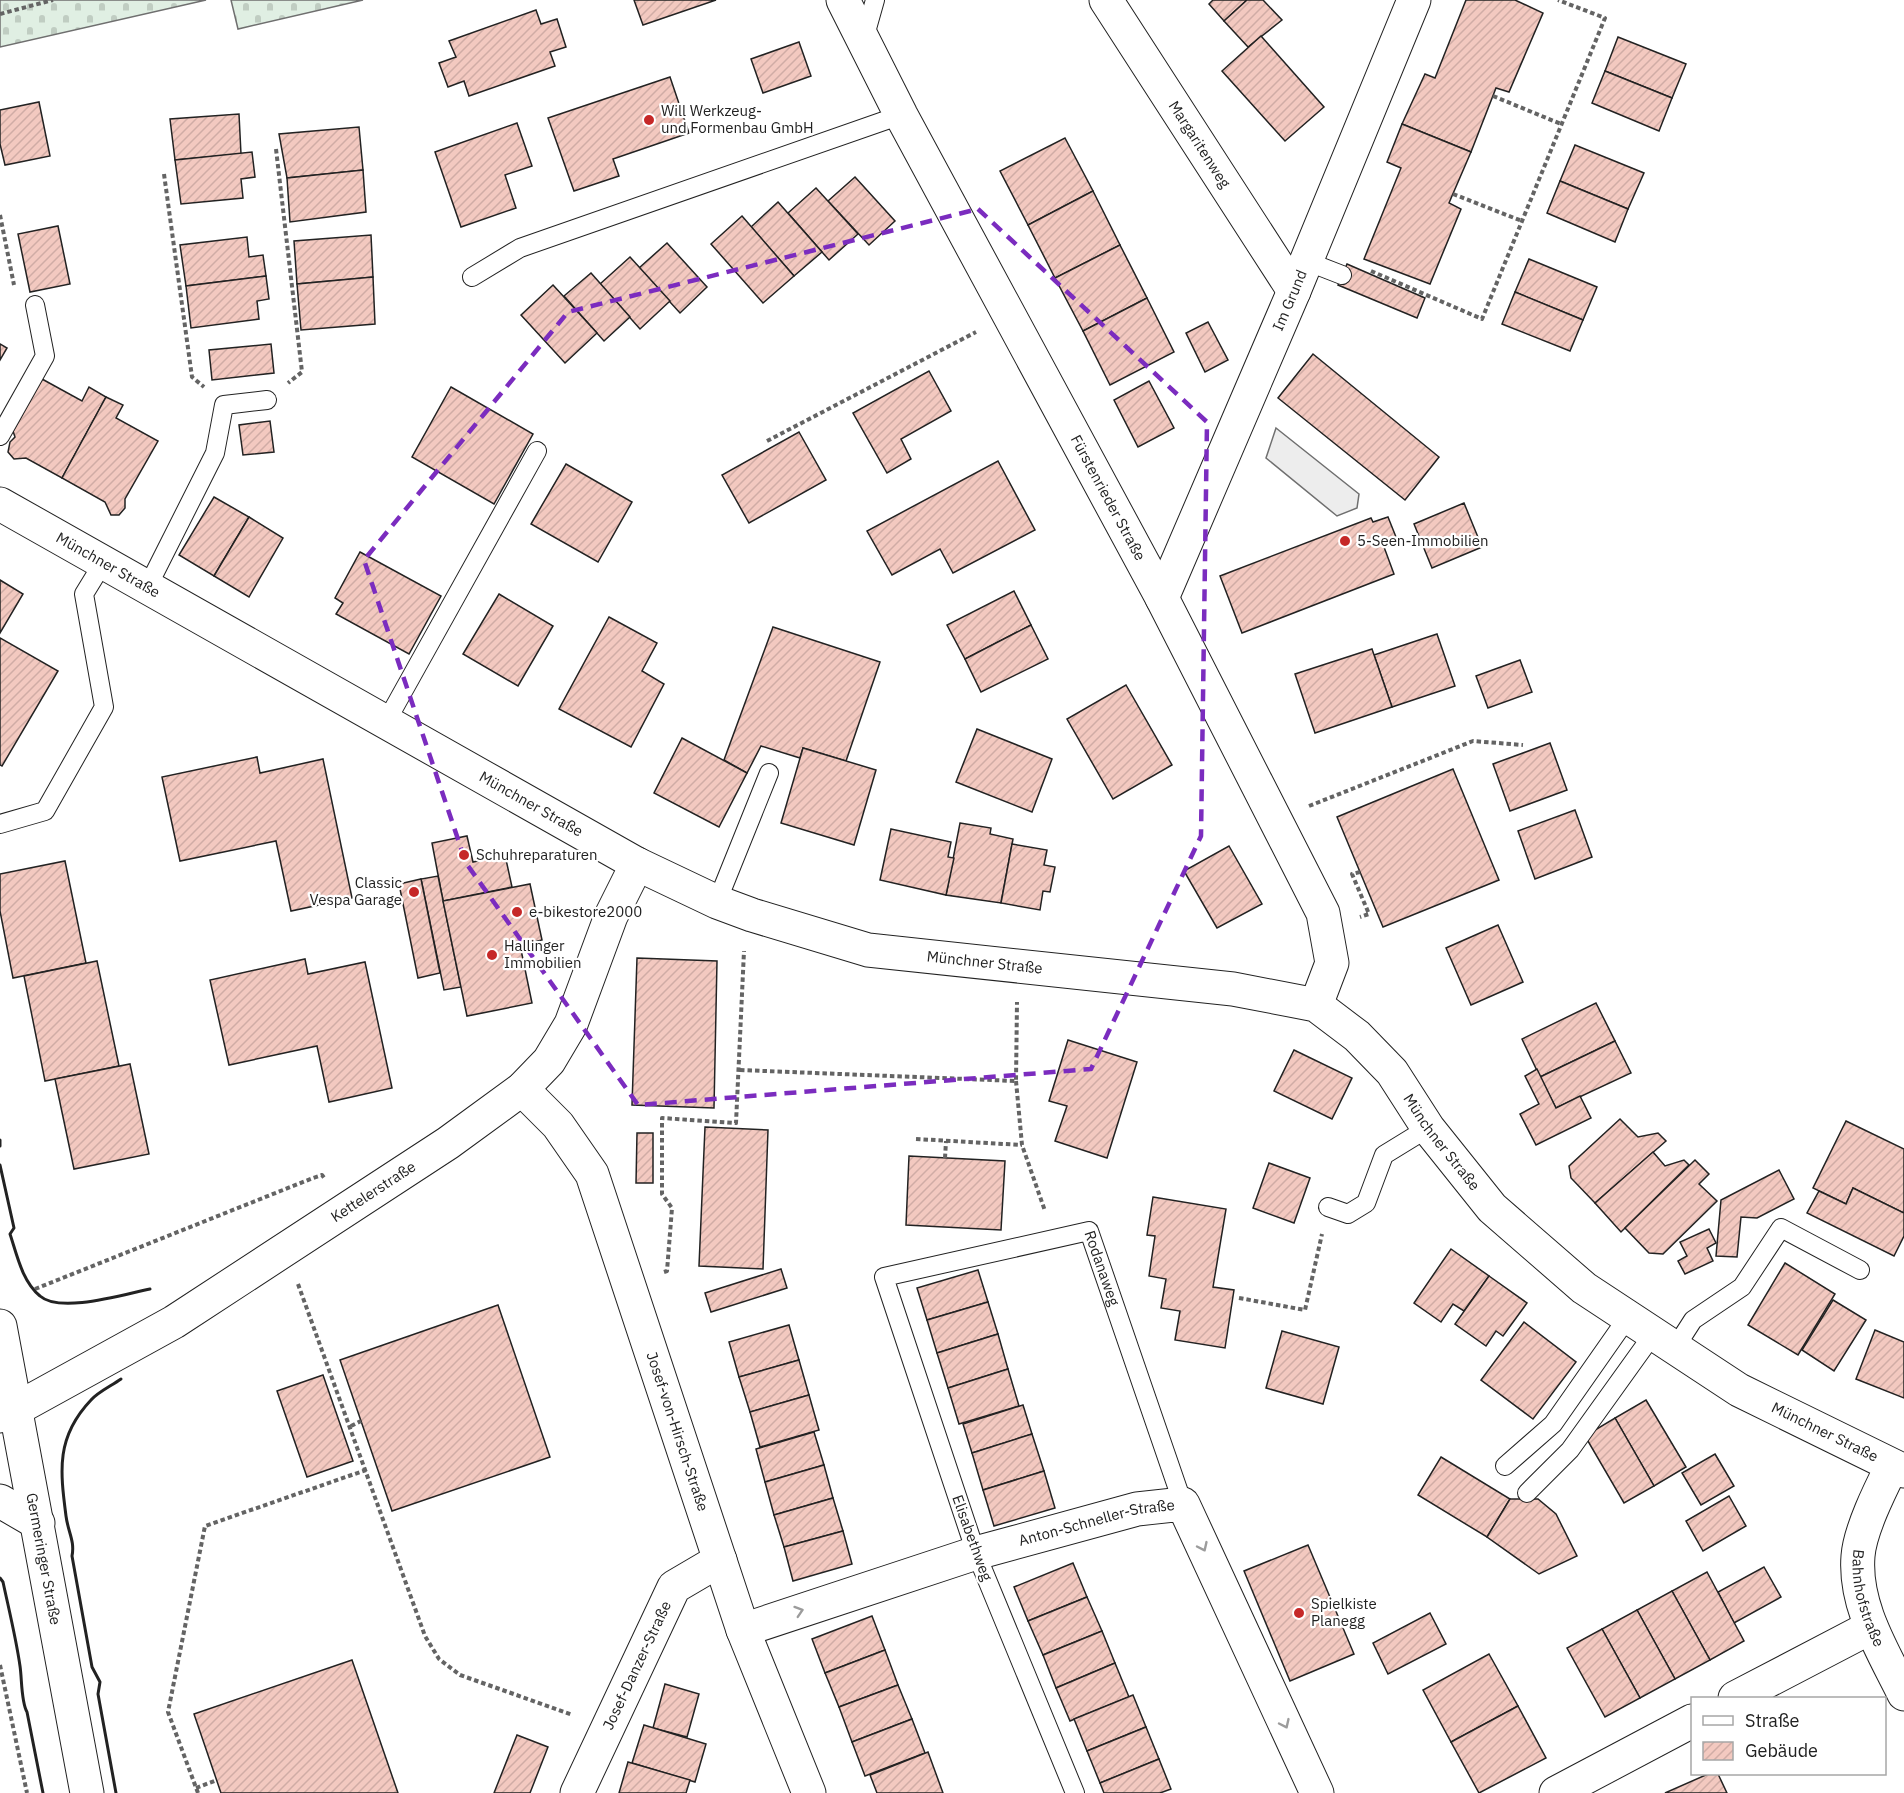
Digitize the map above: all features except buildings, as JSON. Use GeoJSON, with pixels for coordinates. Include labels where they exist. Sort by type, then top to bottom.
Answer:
{"type":"FeatureCollection","features":[{"type":"Feature","properties":{"kind":"street","name":"Fürstenrieder Straße"},"geometry":{"type":"LineString","coordinates":[[843,0],[901,115],[1162,598],[1323,913],[1332,963],[1316,1005]]}},
{"type":"Feature","properties":{"kind":"street","name":"Margaritenweg"},"geometry":{"type":"LineString","coordinates":[[1106,0],[1294,291]]}},
{"type":"Feature","properties":{"kind":"street","name":"Im Grund"},"geometry":{"type":"LineString","coordinates":[[1162,598],[1294,291],[1414,0]]}},
{"type":"Feature","properties":{"kind":"street","name":"Münchner Straße"},"geometry":{"type":"LineString","coordinates":[[0,504],[637,864],[717,902],[868,950],[1233,989],[1316,1005],[1357,1036],[1392,1072],[1428,1128],[1492,1208],[1584,1288],[1739,1390],[1898,1468]]}},
{"type":"Feature","properties":{"kind":"street","name":"Kettelerstraße"},"geometry":{"type":"LineString","coordinates":[[8,1412],[145,1340],[448,1143],[522,1089],[549,1061],[571,1024],[610,916],[637,864]]}},
{"type":"Feature","properties":{"kind":"street","name":"Josef-von-Hirsch-Straße"},"geometry":{"type":"LineString","coordinates":[[522,1089],[558,1125],[592,1174],[744,1629],[809,1793]]}},
{"type":"Feature","properties":{"kind":"street","name":"Germeringer Straße"},"geometry":{"type":"LineString","coordinates":[[0,1326],[8,1412],[38,1523],[87,1793]]}},
{"type":"Feature","properties":{"kind":"street","name":"Bahnhofstraße"},"geometry":{"type":"LineString","coordinates":[[1898,1468],[1870,1514],[1858,1554],[1858,1586],[1871,1627],[1904,1694]]}},
{"type":"Feature","properties":{"kind":"street"},"geometry":{"type":"LineString","coordinates":[[0,1501],[38,1523]]}},
{"type":"Feature","properties":{"kind":"street","name":"Anton-Schneller-Straße"},"geometry":{"type":"LineString","coordinates":[[744,1629],[976,1553],[1137,1509],[1183,1504],[1317,1793]]}},
{"type":"Feature","properties":{"kind":"street","name":"Josef-Danzer-Straße"},"geometry":{"type":"LineString","coordinates":[[577,1793],[674,1587],[720,1560]]}},
{"type":"Feature","properties":{"kind":"street"},"geometry":{"type":"LineString","coordinates":[[1737,1697],[1871,1627]]}},
{"type":"Feature","properties":{"kind":"street"},"geometry":{"type":"LineString","coordinates":[[1556,1793],[1691,1722]]}},
{"type":"Feature","properties":{"kind":"lane"},"geometry":{"type":"LineString","coordinates":[[863,40],[874,0]]}},
{"type":"Feature","properties":{"kind":"lane"},"geometry":{"type":"LineString","coordinates":[[472,277],[520,248],[901,115]]}},
{"type":"Feature","properties":{"kind":"lane"},"geometry":{"type":"LineString","coordinates":[[1306,261],[1342,275]]}},
{"type":"Feature","properties":{"kind":"lane"},"geometry":{"type":"LineString","coordinates":[[0,436],[45,356],[36,305]]}},
{"type":"Feature","properties":{"kind":"lane"},"geometry":{"type":"LineString","coordinates":[[147,588],[215,453],[224,405],[267,400]]}},
{"type":"Feature","properties":{"kind":"lane"},"geometry":{"type":"LineString","coordinates":[[386,722],[537,451]]}},
{"type":"Feature","properties":{"kind":"lane"},"geometry":{"type":"LineString","coordinates":[[0,824],[45,811],[104,707],[84,594],[103,563]]}},
{"type":"Feature","properties":{"kind":"lane"},"geometry":{"type":"LineString","coordinates":[[717,902],[769,773]]}},
{"type":"Feature","properties":{"kind":"lane"},"geometry":{"type":"LineString","coordinates":[[1328,1208],[1348,1214],[1366,1203],[1384,1155],[1428,1128]]}},
{"type":"Feature","properties":{"kind":"lane"},"geometry":{"type":"LineString","coordinates":[[1505,1467],[1652,1333],[1693,1320],[1742,1287],[1781,1228],[1860,1270]]}},
{"type":"Feature","properties":{"kind":"lane","name":"Rodanaweg"},"geometry":{"type":"LineString","coordinates":[[884,1277],[1089,1231],[1183,1504]]}},
{"type":"Feature","properties":{"kind":"lane","name":"Elisabethweg"},"geometry":{"type":"LineString","coordinates":[[884,1277],[976,1553],[1075,1793]]}},
{"type":"Feature","properties":{"kind":"lane"},"geometry":{"type":"LineString","coordinates":[[1527,1493],[1570,1450],[1652,1333]]}},
{"type":"Feature","properties":{"kind":"path"},"geometry":{"type":"LineString","coordinates":[[0,14],[53,0]]}},
{"type":"Feature","properties":{"kind":"path"},"geometry":{"type":"LineString","coordinates":[[1365,268],[1482,319],[1605,18],[1558,0]]}},
{"type":"Feature","properties":{"kind":"path"},"geometry":{"type":"LineString","coordinates":[[1493,96],[1561,124]]}},
{"type":"Feature","properties":{"kind":"path"},"geometry":{"type":"LineString","coordinates":[[267,400],[302,372],[276,149]]}},
{"type":"Feature","properties":{"kind":"path"},"geometry":{"type":"LineString","coordinates":[[165,174],[192,377],[224,405]]}},
{"type":"Feature","properties":{"kind":"path"},"geometry":{"type":"LineString","coordinates":[[1454,194],[1522,221]]}},
{"type":"Feature","properties":{"kind":"path"},"geometry":{"type":"LineString","coordinates":[[0,215],[17,296],[36,305]]}},
{"type":"Feature","properties":{"kind":"path"},"geometry":{"type":"LineString","coordinates":[[767,441],[1009,315]]}},
{"type":"Feature","properties":{"kind":"path"},"geometry":{"type":"LineString","coordinates":[[1274,819],[1473,741],[1523,746]]}},
{"type":"Feature","properties":{"kind":"path"},"geometry":{"type":"LineString","coordinates":[[628,1283],[667,1271],[672,1208],[662,1194],[662,1118],[736,1123],[744,945],[752,915]]}},
{"type":"Feature","properties":{"kind":"path"},"geometry":{"type":"LineString","coordinates":[[1017,998],[1016,1081],[1022,1145],[1054,1239]]}},
{"type":"Feature","properties":{"kind":"path"},"geometry":{"type":"LineString","coordinates":[[740,1070],[1016,1081]]}},
{"type":"Feature","properties":{"kind":"path"},"geometry":{"type":"LineString","coordinates":[[916,1139],[1022,1145]]}},
{"type":"Feature","properties":{"kind":"path"},"geometry":{"type":"LineString","coordinates":[[945,1158],[946,1141]]}},
{"type":"Feature","properties":{"kind":"path"},"geometry":{"type":"LineString","coordinates":[[35,1289],[313,1178]]}},
{"type":"Feature","properties":{"kind":"path"},"geometry":{"type":"LineString","coordinates":[[1239,1298],[1305,1310],[1328,1208]]}},
{"type":"Feature","properties":{"kind":"path"},"geometry":{"type":"LineString","coordinates":[[285,1249],[351,1426],[424,1635],[438,1659],[460,1675],[608,1729]]}},
{"type":"Feature","properties":{"kind":"path"},"geometry":{"type":"LineString","coordinates":[[351,1426],[361,1421]]}},
{"type":"Feature","properties":{"kind":"path"},"geometry":{"type":"LineString","coordinates":[[217,1780],[197,1791],[168,1712],[205,1526],[366,1470]]}},
{"type":"Feature","properties":{"kind":"path"},"geometry":{"type":"LineString","coordinates":[[0,1665],[27,1793]]}},
{"type":"Feature","properties":{"kind":"highlighted area"},"geometry":{"type":"Polygon","coordinates":[[[978,209],[1207,422],[1201,836],[1091,1069],[638,1105],[466,863],[364,560],[568,312],[978,209]]]}},
{"type":"Feature","properties":{"kind":"green space"},"geometry":{"type":"Polygon","coordinates":[[[0,0],[206,0],[0,47],[0,0]]]}},
{"type":"Feature","properties":{"kind":"green space"},"geometry":{"type":"Polygon","coordinates":[[[231,0],[363,0],[238,29],[231,0]]]}},
{"type":"Feature","properties":{"kind":"shaded area"},"geometry":{"type":"Polygon","coordinates":[[[1276,428],[1359,494],[1357,508],[1337,516],[1266,458],[1276,428]]]}},
{"type":"Feature","properties":{"kind":"wall"},"geometry":{"type":"LineString","coordinates":[[0,1140],[0,1146]]}},
{"type":"Feature","properties":{"kind":"wall"},"geometry":{"type":"LineString","coordinates":[[0,1165],[14,1228],[10,1234],[24,1275],[40,1296],[49,1301],[77,1303],[150,1289]]}},
{"type":"Feature","properties":{"kind":"wall"},"geometry":{"type":"LineString","coordinates":[[116,1793],[98,1694],[100,1682],[92,1667],[72,1556],[73,1546],[66,1516],[62,1469],[63,1455],[71,1427],[94,1397],[121,1379]]}},
{"type":"Feature","properties":{"kind":"wall"},"geometry":{"type":"LineString","coordinates":[[0,1578],[3,1582],[14,1634],[24,1702],[43,1793]]}},
{"type":"Feature","properties":{"kind":"place","name":"Will Werkzeug- und Formenbau GmbH"},"geometry":{"type":"Point","coordinates":[649,120]}},
{"type":"Feature","properties":{"kind":"place","name":"5-Seen-Immobilien"},"geometry":{"type":"Point","coordinates":[1345,541]}},
{"type":"Feature","properties":{"kind":"place","name":"Schuhreparaturen"},"geometry":{"type":"Point","coordinates":[464,855]}},
{"type":"Feature","properties":{"kind":"place","name":"Classic Vespa Garage"},"geometry":{"type":"Point","coordinates":[414,892]}},
{"type":"Feature","properties":{"kind":"place","name":"e-bikestore2000"},"geometry":{"type":"Point","coordinates":[517,912]}},
{"type":"Feature","properties":{"kind":"place","name":"Hallinger Immobilien"},"geometry":{"type":"Point","coordinates":[492,955]}},
{"type":"Feature","properties":{"kind":"place","name":"Spielkiste Planegg"},"geometry":{"type":"Point","coordinates":[1299,1613]}}]}
